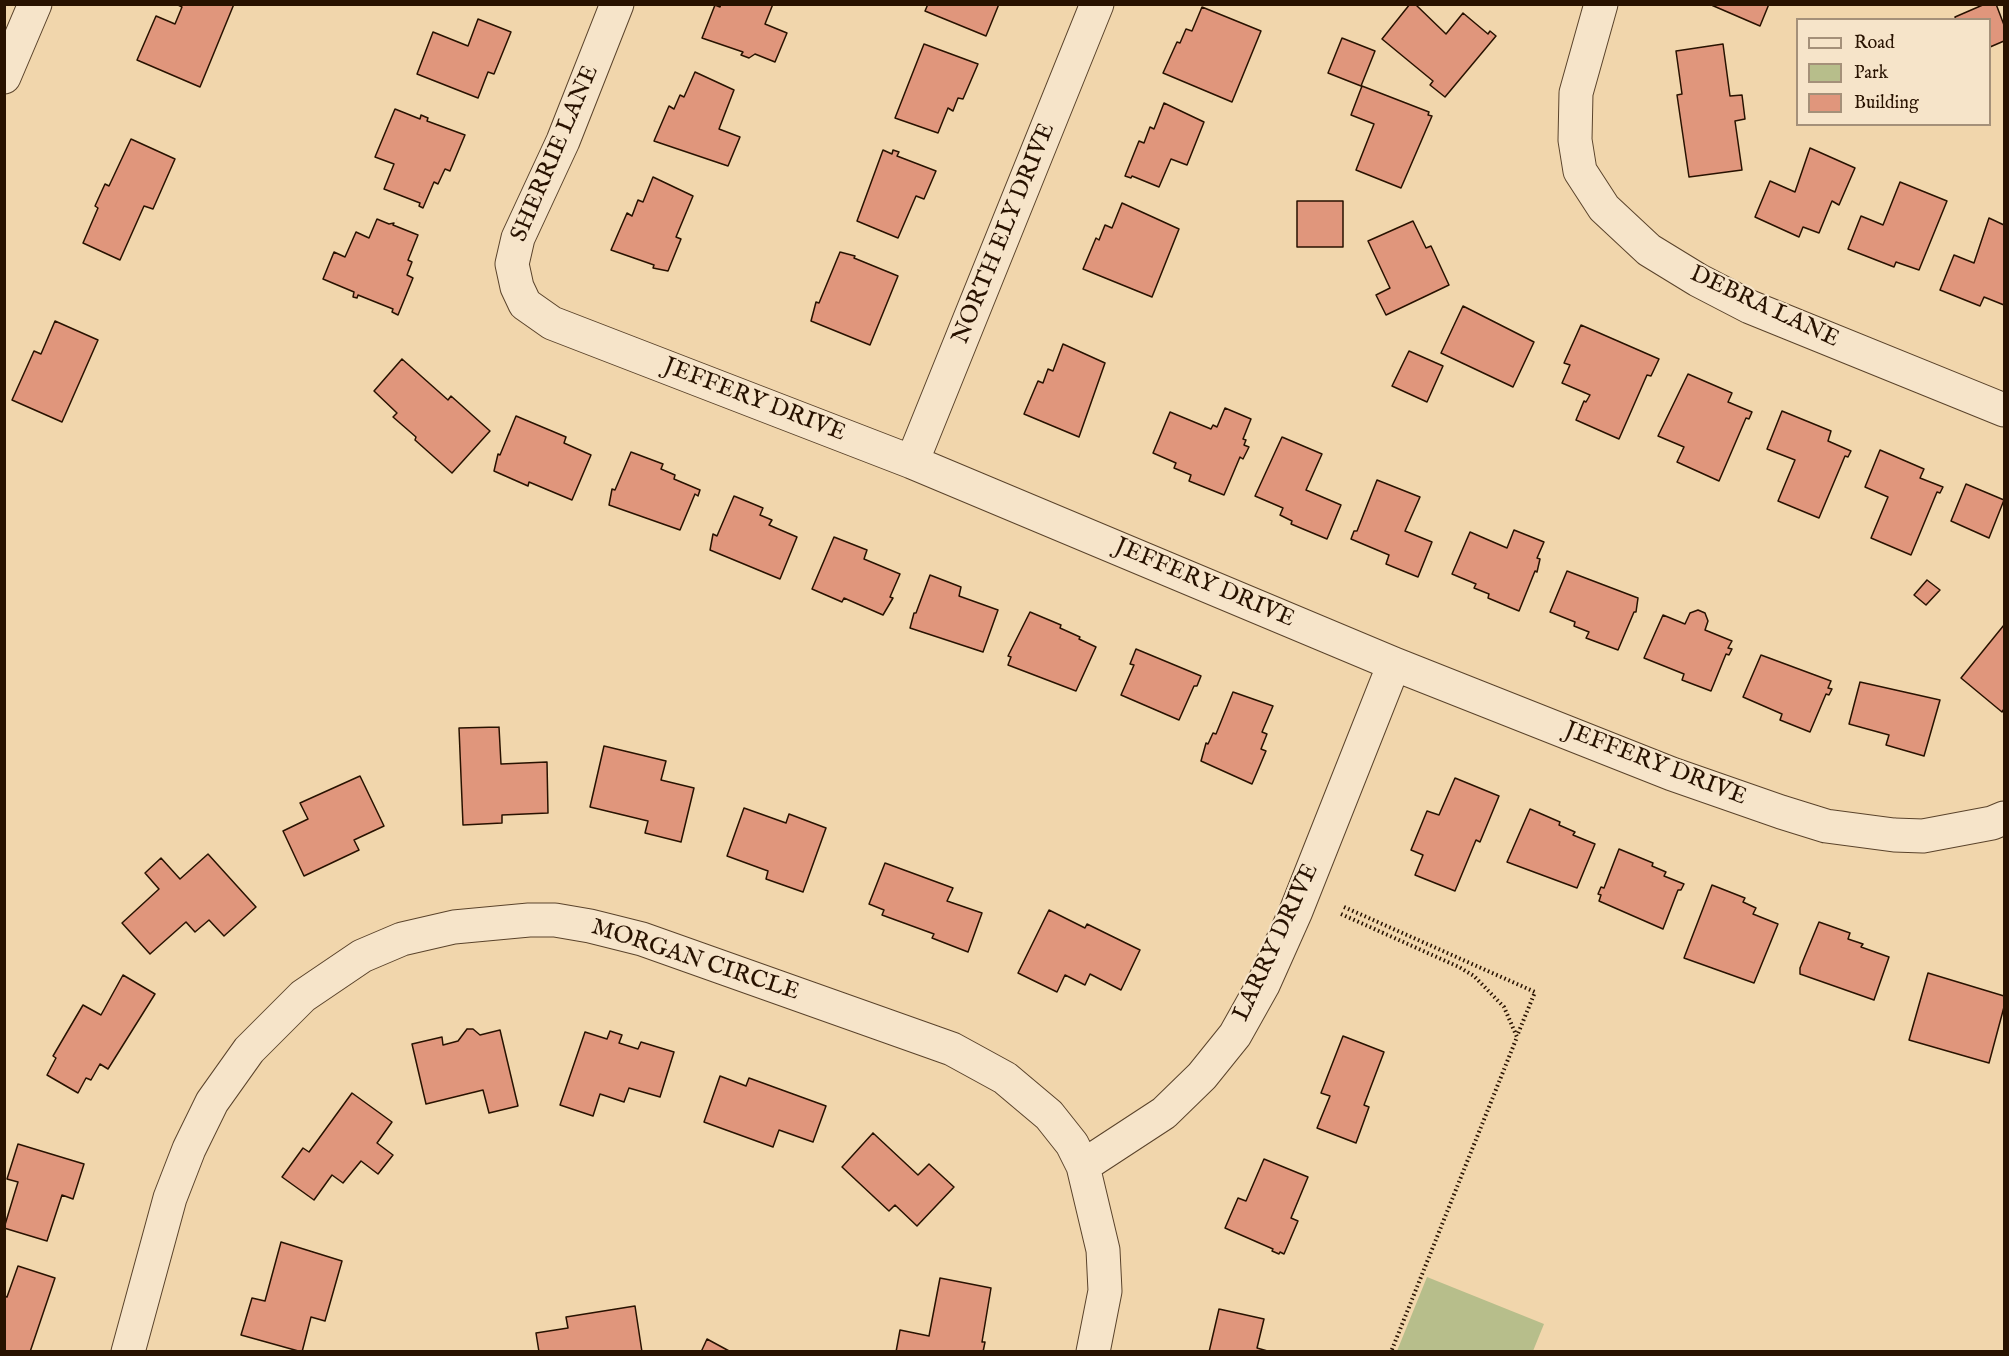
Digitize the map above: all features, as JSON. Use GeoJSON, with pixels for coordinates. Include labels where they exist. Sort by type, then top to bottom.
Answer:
{"type":"FeatureCollection","features":[{"type":"Feature","properties":{"kind":"street"},"geometry":{"type":"LineString","coordinates":[[4,77],[35,4]]}},
{"type":"Feature","properties":{"kind":"street","name":"SHERRIE LANE"},"geometry":{"type":"LineString","coordinates":[[525,304],[517,287],[512,264],[518,238],[563,141],[617,4]]}},
{"type":"Feature","properties":{"kind":"street","name":"NORTH ELY DRIVE"},"geometry":{"type":"LineString","coordinates":[[912,462],[1097,4]]}},
{"type":"Feature","properties":{"kind":"street","name":"DEBRA LANE"},"geometry":{"type":"LineString","coordinates":[[1601,4],[1576,93],[1575,140],[1580,171],[1604,208],[1649,250],[1698,280],[1750,307],[2004,410]]}},
{"type":"Feature","properties":{"kind":"street","name":"JEFFERY DRIVE"},"geometry":{"type":"LineString","coordinates":[[525,304],[552,323],[912,462],[1394,664],[1672,774],[1781,812],[1826,826],[1894,835],[1923,836],[1992,823],[2004,818]]}},
{"type":"Feature","properties":{"kind":"street","name":"LARRY DRIVE"},"geometry":{"type":"LineString","coordinates":[[1083,1166],[1164,1113],[1202,1076],[1235,1035],[1263,985],[1296,911],[1394,664]]}},
{"type":"Feature","properties":{"kind":"street","name":"MORGAN CIRCLE"},"geometry":{"type":"LineString","coordinates":[[128,1352],[170,1198],[189,1149],[212,1102],[249,1050],[303,996],[362,956],[402,939],[454,927],[529,920],[590,926],[642,939],[952,1049],[1005,1078],[1049,1115],[1072,1143],[1083,1166],[1103,1250],[1105,1291],[1098,1339],[1093,1352]]}},
{"type":"Feature","properties":{"kind":"path"},"geometry":{"type":"LineString","coordinates":[[1344,907],[1536,993],[1516,1036],[1391,1352]]}},
{"type":"Feature","properties":{"kind":"path"},"geometry":{"type":"LineString","coordinates":[[1341,914],[1459,967],[1474,976],[1504,1007],[1516,1036]]}},
{"type":"Feature","properties":{"kind":"green space"},"geometry":{"type":"Polygon","coordinates":[[[1427,1277],[1544,1324],[1533,1351],[1397,1351],[1427,1277]]]}},
{"type":"Feature","properties":{"kind":"building"},"geometry":{"type":"Polygon","coordinates":[[[176,4],[234,4],[200,87],[137,60],[156,16],[175,24],[182,7],[176,4]]]}},
{"type":"Feature","properties":{"kind":"building"},"geometry":{"type":"Polygon","coordinates":[[[721,4],[773,4],[765,24],[787,33],[775,62],[755,54],[749,58],[741,55],[743,52],[702,38],[715,5],[720,7],[721,4]]]}},
{"type":"Feature","properties":{"kind":"building"},"geometry":{"type":"Polygon","coordinates":[[[928,4],[999,4],[986,36],[925,11],[928,4]]]}},
{"type":"Feature","properties":{"kind":"building"},"geometry":{"type":"Polygon","coordinates":[[[1410,4],[1415,4],[1446,34],[1463,13],[1488,34],[1490,31],[1496,36],[1445,97],[1430,85],[1433,81],[1382,39],[1410,4]]]}},
{"type":"Feature","properties":{"kind":"building"},"geometry":{"type":"Polygon","coordinates":[[[1709,4],[1769,4],[1760,26],[1709,4]]]}},
{"type":"Feature","properties":{"kind":"building"},"geometry":{"type":"Polygon","coordinates":[[[1985,4],[1996,4],[2004,25],[2004,41],[1991,47],[1991,18],[1955,17],[1985,4]]]}},
{"type":"Feature","properties":{"kind":"building"},"geometry":{"type":"Polygon","coordinates":[[[1202,7],[1261,31],[1232,102],[1163,73],[1177,42],[1180,43],[1186,29],[1192,31],[1202,7]]]}},
{"type":"Feature","properties":{"kind":"building"},"geometry":{"type":"Polygon","coordinates":[[[478,19],[511,32],[494,74],[488,72],[478,98],[417,74],[433,32],[468,46],[478,19]]]}},
{"type":"Feature","properties":{"kind":"building"},"geometry":{"type":"Polygon","coordinates":[[[1342,38],[1375,51],[1361,86],[1328,73],[1342,38]]]}},
{"type":"Feature","properties":{"kind":"building"},"geometry":{"type":"Polygon","coordinates":[[[924,44],[978,64],[963,99],[958,98],[953,111],[948,108],[938,133],[895,118],[924,44]]]}},
{"type":"Feature","properties":{"kind":"building"},"geometry":{"type":"Polygon","coordinates":[[[1723,44],[1730,96],[1742,95],[1745,119],[1735,121],[1742,170],[1689,177],[1677,95],[1682,94],[1676,51],[1723,44]]]}},
{"type":"Feature","properties":{"kind":"building"},"geometry":{"type":"Polygon","coordinates":[[[695,72],[734,90],[719,129],[740,137],[728,166],[654,141],[669,106],[674,109],[680,95],[684,97],[695,72]]]}},
{"type":"Feature","properties":{"kind":"building"},"geometry":{"type":"Polygon","coordinates":[[[1362,86],[1429,112],[1428,115],[1432,116],[1401,188],[1356,170],[1374,124],[1351,115],[1362,86]]]}},
{"type":"Feature","properties":{"kind":"building"},"geometry":{"type":"Polygon","coordinates":[[[1164,103],[1204,122],[1187,165],[1171,159],[1159,187],[1132,176],[1131,178],[1125,176],[1139,141],[1144,143],[1150,127],[1154,129],[1164,103]]]}},
{"type":"Feature","properties":{"kind":"building"},"geometry":{"type":"Polygon","coordinates":[[[395,109],[420,119],[421,115],[428,118],[427,121],[465,135],[450,171],[445,169],[438,184],[434,182],[423,208],[419,206],[420,203],[384,189],[394,164],[375,157],[395,109]]]}},
{"type":"Feature","properties":{"kind":"building"},"geometry":{"type":"Polygon","coordinates":[[[131,139],[175,159],[153,209],[144,206],[120,260],[83,243],[98,208],[95,206],[105,184],[109,186],[131,139]]]}},
{"type":"Feature","properties":{"kind":"building"},"geometry":{"type":"Polygon","coordinates":[[[1810,148],[1855,168],[1839,205],[1832,201],[1819,233],[1803,227],[1799,237],[1755,217],[1770,181],[1795,192],[1810,148]]]}},
{"type":"Feature","properties":{"kind":"building"},"geometry":{"type":"Polygon","coordinates":[[[883,150],[892,154],[893,150],[899,152],[897,156],[936,171],[924,199],[916,196],[898,238],[857,221],[883,150]]]}},
{"type":"Feature","properties":{"kind":"building"},"geometry":{"type":"Polygon","coordinates":[[[653,177],[693,196],[676,237],[681,239],[668,271],[653,268],[654,265],[611,250],[627,213],[632,216],[638,200],[643,202],[653,177]]]}},
{"type":"Feature","properties":{"kind":"building"},"geometry":{"type":"Polygon","coordinates":[[[1900,182],[1947,201],[1919,270],[1896,262],[1894,267],[1848,249],[1861,216],[1883,225],[1900,182]]]}},
{"type":"Feature","properties":{"kind":"building"},"geometry":{"type":"Polygon","coordinates":[[[1297,201],[1343,201],[1343,247],[1297,247],[1297,201]]]}},
{"type":"Feature","properties":{"kind":"building"},"geometry":{"type":"Polygon","coordinates":[[[1122,203],[1179,229],[1152,297],[1083,269],[1096,238],[1099,240],[1105,225],[1112,228],[1122,203]]]}},
{"type":"Feature","properties":{"kind":"building"},"geometry":{"type":"Polygon","coordinates":[[[1989,218],[2004,225],[2004,305],[1984,297],[1980,306],[1940,290],[1954,255],[1974,263],[1989,218]]]}},
{"type":"Feature","properties":{"kind":"building"},"geometry":{"type":"Polygon","coordinates":[[[377,219],[389,224],[394,223],[393,225],[418,235],[408,260],[412,262],[407,275],[413,278],[398,315],[392,312],[393,309],[358,295],[357,298],[353,297],[354,292],[323,279],[334,252],[345,257],[356,232],[369,238],[377,219]]]}},
{"type":"Feature","properties":{"kind":"building"},"geometry":{"type":"Polygon","coordinates":[[[1413,221],[1426,248],[1431,246],[1449,285],[1386,315],[1376,295],[1390,288],[1368,241],[1413,221]]]}},
{"type":"Feature","properties":{"kind":"building"},"geometry":{"type":"Polygon","coordinates":[[[840,252],[855,256],[854,258],[898,276],[870,345],[811,321],[816,302],[819,303],[840,252]]]}},
{"type":"Feature","properties":{"kind":"building"},"geometry":{"type":"Polygon","coordinates":[[[1463,306],[1534,342],[1513,387],[1441,353],[1463,306]]]}},
{"type":"Feature","properties":{"kind":"building"},"geometry":{"type":"Polygon","coordinates":[[[55,321],[98,340],[62,422],[12,400],[34,351],[41,354],[55,321]]]}},
{"type":"Feature","properties":{"kind":"building"},"geometry":{"type":"Polygon","coordinates":[[[1581,325],[1659,359],[1651,376],[1647,375],[1619,439],[1576,420],[1584,401],[1586,402],[1590,395],[1562,383],[1570,365],[1564,363],[1581,325]]]}},
{"type":"Feature","properties":{"kind":"building"},"geometry":{"type":"Polygon","coordinates":[[[1063,344],[1105,363],[1079,437],[1024,414],[1038,381],[1043,383],[1048,369],[1053,371],[1063,344]]]}},
{"type":"Feature","properties":{"kind":"building"},"geometry":{"type":"Polygon","coordinates":[[[1409,351],[1443,366],[1427,402],[1392,386],[1409,351]]]}},
{"type":"Feature","properties":{"kind":"building"},"geometry":{"type":"Polygon","coordinates":[[[402,359],[448,400],[451,396],[490,431],[452,473],[393,417],[397,413],[374,391],[402,359]]]}},
{"type":"Feature","properties":{"kind":"building"},"geometry":{"type":"Polygon","coordinates":[[[1688,374],[1732,393],[1728,402],[1752,412],[1749,419],[1746,418],[1719,481],[1677,462],[1684,447],[1658,436],[1688,374]]]}},
{"type":"Feature","properties":{"kind":"building"},"geometry":{"type":"Polygon","coordinates":[[[1225,408],[1251,419],[1243,439],[1246,440],[1244,445],[1249,447],[1243,459],[1240,457],[1224,495],[1189,481],[1191,475],[1174,468],[1176,463],[1153,453],[1170,412],[1211,429],[1213,425],[1217,427],[1225,408]]]}},
{"type":"Feature","properties":{"kind":"building"},"geometry":{"type":"Polygon","coordinates":[[[1782,411],[1831,431],[1828,441],[1851,451],[1848,457],[1845,456],[1819,518],[1778,501],[1795,460],[1767,449],[1782,411]]]}},
{"type":"Feature","properties":{"kind":"building"},"geometry":{"type":"Polygon","coordinates":[[[516,416],[566,437],[564,443],[591,455],[572,500],[529,482],[528,486],[494,471],[498,454],[500,455],[516,416]]]}},
{"type":"Feature","properties":{"kind":"building"},"geometry":{"type":"Polygon","coordinates":[[[1282,437],[1322,454],[1306,490],[1341,505],[1327,539],[1291,524],[1292,521],[1280,515],[1283,508],[1255,496],[1282,437]]]}},
{"type":"Feature","properties":{"kind":"building"},"geometry":{"type":"Polygon","coordinates":[[[1880,450],[1924,469],[1920,478],[1943,487],[1940,493],[1937,492],[1911,555],[1871,538],[1888,497],[1865,487],[1880,450]]]}},
{"type":"Feature","properties":{"kind":"building"},"geometry":{"type":"Polygon","coordinates":[[[631,452],[663,464],[661,469],[675,475],[674,479],[700,490],[698,496],[695,494],[680,530],[609,505],[612,489],[615,490],[631,452]]]}},
{"type":"Feature","properties":{"kind":"building"},"geometry":{"type":"Polygon","coordinates":[[[1377,480],[1420,497],[1405,531],[1432,542],[1418,577],[1386,564],[1389,555],[1351,539],[1354,531],[1357,531],[1377,480]]]}},
{"type":"Feature","properties":{"kind":"building"},"geometry":{"type":"Polygon","coordinates":[[[1966,484],[2004,500],[1989,538],[1951,521],[1966,484]]]}},
{"type":"Feature","properties":{"kind":"building"},"geometry":{"type":"Polygon","coordinates":[[[734,496],[763,508],[760,515],[772,520],[769,525],[797,537],[780,579],[710,550],[713,534],[717,536],[734,496]]]}},
{"type":"Feature","properties":{"kind":"building"},"geometry":{"type":"Polygon","coordinates":[[[1514,530],[1544,542],[1537,558],[1540,559],[1537,572],[1535,571],[1519,611],[1488,598],[1489,594],[1474,588],[1476,584],[1452,574],[1470,532],[1507,548],[1514,530]]]}},
{"type":"Feature","properties":{"kind":"building"},"geometry":{"type":"Polygon","coordinates":[[[834,537],[867,550],[864,559],[900,574],[890,597],[893,598],[883,615],[844,598],[842,602],[812,589],[834,537]]]}},
{"type":"Feature","properties":{"kind":"building"},"geometry":{"type":"Polygon","coordinates":[[[1567,571],[1638,598],[1636,612],[1634,612],[1618,650],[1586,638],[1589,632],[1574,626],[1575,622],[1550,612],[1567,571]]]}},
{"type":"Feature","properties":{"kind":"building"},"geometry":{"type":"Polygon","coordinates":[[[930,575],[961,587],[959,596],[998,610],[983,652],[910,628],[930,575]]]}},
{"type":"Feature","properties":{"kind":"building"},"geometry":{"type":"Polygon","coordinates":[[[1927,580],[1940,590],[1926,605],[1914,595],[1927,580]]]}},
{"type":"Feature","properties":{"kind":"building"},"geometry":{"type":"Polygon","coordinates":[[[1698,610],[1705,613],[1708,621],[1705,630],[1732,641],[1728,648],[1732,649],[1729,655],[1726,654],[1711,691],[1682,680],[1684,674],[1644,658],[1663,615],[1685,624],[1690,613],[1698,610]]]}},
{"type":"Feature","properties":{"kind":"building"},"geometry":{"type":"Polygon","coordinates":[[[1030,612],[1061,625],[1060,628],[1096,647],[1076,691],[1008,665],[1011,657],[1008,656],[1030,612]]]}},
{"type":"Feature","properties":{"kind":"building"},"geometry":{"type":"Polygon","coordinates":[[[2004,625],[2004,709],[2002,712],[1961,678],[2004,625]]]}},
{"type":"Feature","properties":{"kind":"building"},"geometry":{"type":"Polygon","coordinates":[[[1136,649],[1201,676],[1179,720],[1121,695],[1134,665],[1130,664],[1136,649]]]}},
{"type":"Feature","properties":{"kind":"building"},"geometry":{"type":"Polygon","coordinates":[[[1761,655],[1831,681],[1828,688],[1832,689],[1829,695],[1826,694],[1810,732],[1780,720],[1782,714],[1743,697],[1761,655]]]}},
{"type":"Feature","properties":{"kind":"building"},"geometry":{"type":"Polygon","coordinates":[[[1860,682],[1940,700],[1924,756],[1886,745],[1889,735],[1849,724],[1860,682]]]}},
{"type":"Feature","properties":{"kind":"building"},"geometry":{"type":"Polygon","coordinates":[[[1233,692],[1273,706],[1262,732],[1267,734],[1261,749],[1266,751],[1252,784],[1201,761],[1206,743],[1208,744],[1213,733],[1216,734],[1233,692]]]}},
{"type":"Feature","properties":{"kind":"building"},"geometry":{"type":"Polygon","coordinates":[[[499,727],[501,764],[547,762],[548,813],[502,815],[502,823],[463,825],[459,728],[499,727]]]}},
{"type":"Feature","properties":{"kind":"building"},"geometry":{"type":"Polygon","coordinates":[[[604,746],[666,761],[661,780],[694,788],[681,842],[645,833],[648,821],[590,807],[604,746]]]}},
{"type":"Feature","properties":{"kind":"building"},"geometry":{"type":"Polygon","coordinates":[[[360,776],[384,826],[354,840],[359,850],[304,876],[283,831],[308,819],[300,803],[360,776]]]}},
{"type":"Feature","properties":{"kind":"building"},"geometry":{"type":"Polygon","coordinates":[[[1455,778],[1499,796],[1480,842],[1476,840],[1455,891],[1415,875],[1423,855],[1411,850],[1427,811],[1439,815],[1455,778]]]}},
{"type":"Feature","properties":{"kind":"building"},"geometry":{"type":"Polygon","coordinates":[[[744,808],[786,823],[789,814],[826,828],[803,892],[766,879],[768,871],[727,856],[744,808]]]}},
{"type":"Feature","properties":{"kind":"building"},"geometry":{"type":"Polygon","coordinates":[[[1530,809],[1560,822],[1559,825],[1575,832],[1573,835],[1595,844],[1577,888],[1507,862],[1530,809]]]}},
{"type":"Feature","properties":{"kind":"building"},"geometry":{"type":"Polygon","coordinates":[[[1619,849],[1653,863],[1652,866],[1666,872],[1664,876],[1684,884],[1681,890],[1678,890],[1663,929],[1599,901],[1601,895],[1598,894],[1601,887],[1604,888],[1619,849]]]}},
{"type":"Feature","properties":{"kind":"building"},"geometry":{"type":"Polygon","coordinates":[[[208,854],[256,907],[224,936],[209,920],[195,932],[186,922],[150,954],[122,923],[159,889],[145,873],[161,858],[180,879],[208,854]]]}},
{"type":"Feature","properties":{"kind":"building"},"geometry":{"type":"Polygon","coordinates":[[[885,863],[953,888],[947,901],[982,913],[968,952],[932,938],[934,934],[882,915],[884,910],[869,904],[885,863]]]}},
{"type":"Feature","properties":{"kind":"building"},"geometry":{"type":"Polygon","coordinates":[[[1712,885],[1745,898],[1743,902],[1756,908],[1753,914],[1778,924],[1754,983],[1684,958],[1712,885]]]}},
{"type":"Feature","properties":{"kind":"building"},"geometry":{"type":"Polygon","coordinates":[[[1049,910],[1085,928],[1087,924],[1140,950],[1121,990],[1090,974],[1085,985],[1065,975],[1057,992],[1018,973],[1049,910]]]}},
{"type":"Feature","properties":{"kind":"building"},"geometry":{"type":"Polygon","coordinates":[[[1819,922],[1850,933],[1848,939],[1863,944],[1861,947],[1889,957],[1874,1000],[1800,974],[1800,968],[1819,922]]]}},
{"type":"Feature","properties":{"kind":"building"},"geometry":{"type":"Polygon","coordinates":[[[1928,973],[2004,996],[2004,1007],[1989,1063],[1909,1040],[1928,973]]]}},
{"type":"Feature","properties":{"kind":"building"},"geometry":{"type":"Polygon","coordinates":[[[123,975],[155,994],[108,1069],[100,1064],[91,1080],[86,1078],[78,1093],[47,1075],[56,1058],[53,1056],[83,1005],[101,1015],[123,975]]]}},
{"type":"Feature","properties":{"kind":"building"},"geometry":{"type":"Polygon","coordinates":[[[467,1029],[473,1029],[480,1035],[500,1030],[518,1106],[489,1113],[483,1090],[426,1104],[412,1044],[442,1037],[443,1045],[458,1041],[467,1029]]]}},
{"type":"Feature","properties":{"kind":"building"},"geometry":{"type":"Polygon","coordinates":[[[610,1031],[622,1035],[619,1043],[638,1049],[641,1042],[674,1052],[660,1097],[629,1088],[624,1102],[600,1094],[593,1116],[560,1105],[585,1032],[607,1039],[610,1031]]]}},
{"type":"Feature","properties":{"kind":"building"},"geometry":{"type":"Polygon","coordinates":[[[1343,1036],[1384,1052],[1364,1105],[1369,1107],[1356,1143],[1317,1128],[1330,1096],[1321,1093],[1343,1036]]]}},
{"type":"Feature","properties":{"kind":"building"},"geometry":{"type":"Polygon","coordinates":[[[720,1076],[746,1086],[749,1078],[826,1106],[813,1142],[779,1130],[773,1147],[704,1122],[720,1076]]]}},
{"type":"Feature","properties":{"kind":"building"},"geometry":{"type":"Polygon","coordinates":[[[352,1093],[392,1122],[377,1143],[393,1155],[378,1174],[361,1161],[343,1183],[332,1175],[314,1200],[282,1177],[303,1148],[309,1152],[352,1093]]]}},
{"type":"Feature","properties":{"kind":"building"},"geometry":{"type":"Polygon","coordinates":[[[873,1133],[918,1175],[929,1164],[954,1187],[917,1226],[895,1205],[889,1211],[842,1167],[873,1133]]]}},
{"type":"Feature","properties":{"kind":"building"},"geometry":{"type":"Polygon","coordinates":[[[18,1144],[84,1164],[73,1199],[62,1195],[47,1241],[4,1228],[18,1182],[7,1179],[18,1144]]]}},
{"type":"Feature","properties":{"kind":"building"},"geometry":{"type":"Polygon","coordinates":[[[1264,1159],[1308,1177],[1291,1218],[1298,1221],[1284,1254],[1272,1251],[1273,1249],[1225,1228],[1238,1198],[1246,1201],[1264,1159]]]}},
{"type":"Feature","properties":{"kind":"building"},"geometry":{"type":"Polygon","coordinates":[[[281,1242],[342,1261],[325,1321],[311,1317],[302,1352],[241,1335],[252,1298],[265,1301],[281,1242]]]}},
{"type":"Feature","properties":{"kind":"building"},"geometry":{"type":"Polygon","coordinates":[[[18,1266],[55,1278],[30,1352],[4,1352],[4,1296],[7,1297],[18,1266]]]}},
{"type":"Feature","properties":{"kind":"building"},"geometry":{"type":"Polygon","coordinates":[[[940,1278],[991,1288],[982,1342],[985,1342],[983,1352],[896,1352],[900,1330],[929,1336],[940,1278]]]}},
{"type":"Feature","properties":{"kind":"building"},"geometry":{"type":"Polygon","coordinates":[[[635,1306],[642,1352],[539,1352],[536,1333],[568,1328],[566,1317],[635,1306]]]}},
{"type":"Feature","properties":{"kind":"building"},"geometry":{"type":"Polygon","coordinates":[[[1219,1309],[1264,1319],[1257,1348],[1271,1352],[1209,1352],[1219,1309]]]}},
{"type":"Feature","properties":{"kind":"building"},"geometry":{"type":"Polygon","coordinates":[[[707,1339],[731,1352],[701,1352],[707,1339]]]}}]}
